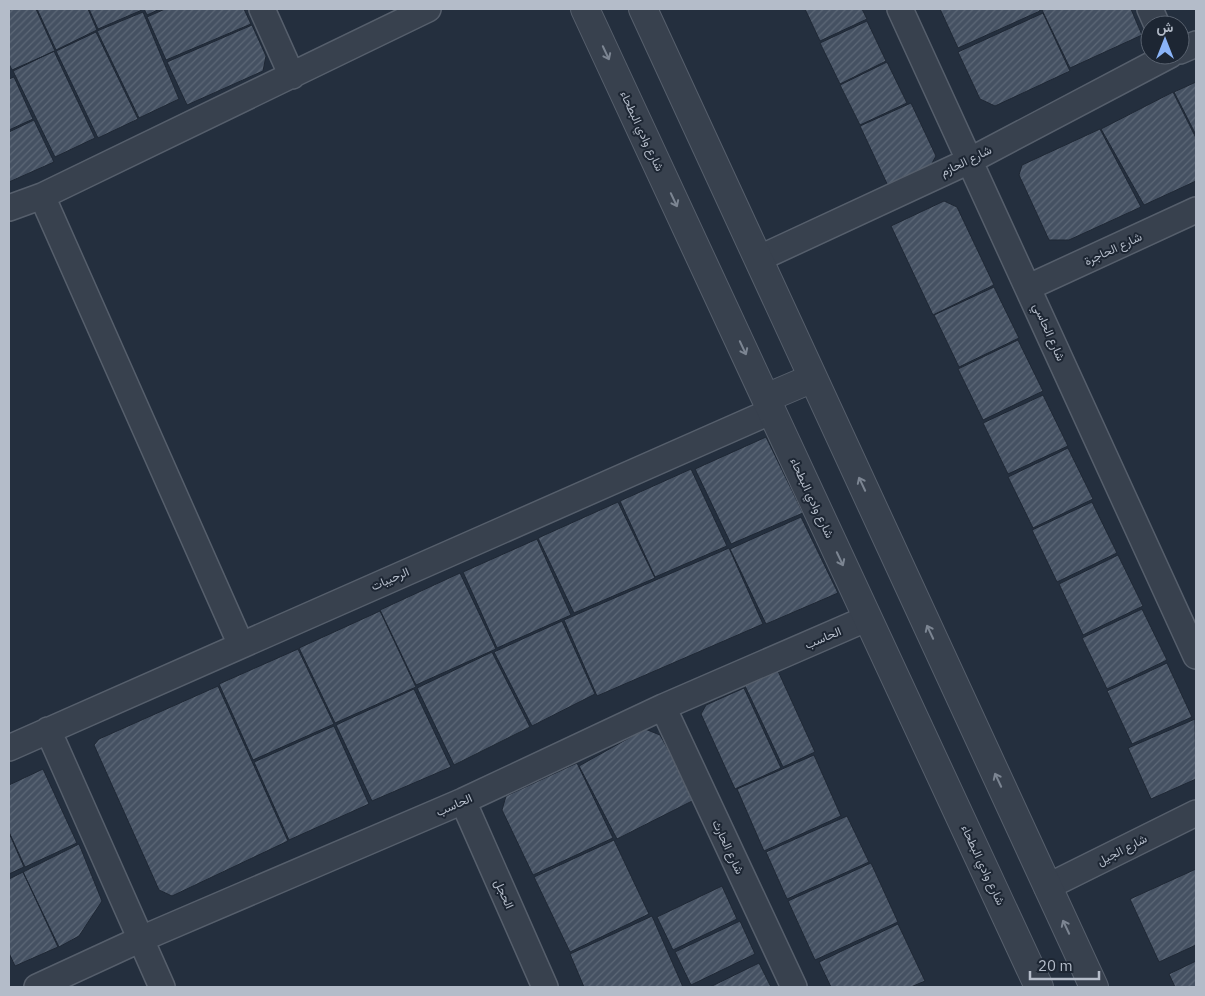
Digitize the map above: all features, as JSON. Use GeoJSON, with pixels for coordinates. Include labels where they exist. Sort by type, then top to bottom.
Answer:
{"type":"FeatureCollection","features":[{"type":"Feature","properties":{"kind":"street"},"geometry":{"type":"LineString","coordinates":[[262,9],[292,76]]}},
{"type":"Feature","properties":{"kind":"street"},"geometry":{"type":"LineString","coordinates":[[9,208],[42,196],[428,9]]}},
{"type":"Feature","properties":{"kind":"street","name":"شارع وادي البطحاء"},"geometry":{"type":"LineString","coordinates":[[585,9],[1039,987]]}},
{"type":"Feature","properties":{"kind":"street"},"geometry":{"type":"LineString","coordinates":[[643,9],[1094,987]]}},
{"type":"Feature","properties":{"kind":"street","name":"شارع الحاسي"},"geometry":{"type":"LineString","coordinates":[[900,9],[1029,287],[1196,656]]}},
{"type":"Feature","properties":{"kind":"street","name":"شارع الحازم"},"geometry":{"type":"LineString","coordinates":[[758,258],[969,161],[1151,65]]}},
{"type":"Feature","properties":{"kind":"street"},"geometry":{"type":"LineString","coordinates":[[42,196],[241,645]]}},
{"type":"Feature","properties":{"kind":"street","name":"شارع الحاجرة"},"geometry":{"type":"LineString","coordinates":[[1029,287],[1196,210]]}},
{"type":"Feature","properties":{"kind":"street"},"geometry":{"type":"LineString","coordinates":[[769,404],[813,378]]}},
{"type":"Feature","properties":{"kind":"street","name":"الرحيبات"},"geometry":{"type":"LineString","coordinates":[[9,748],[241,645],[769,404]]}},
{"type":"Feature","properties":{"kind":"street","name":"الحاسب"},"geometry":{"type":"LineString","coordinates":[[37,987],[141,939],[462,801],[663,707],[868,618]]}},
{"type":"Feature","properties":{"kind":"street","name":"شارع الحارث"},"geometry":{"type":"LineString","coordinates":[[663,707],[794,987]]}},
{"type":"Feature","properties":{"kind":"street"},"geometry":{"type":"LineString","coordinates":[[48,730],[162,987]]}},
{"type":"Feature","properties":{"kind":"street","name":"الحجل"},"geometry":{"type":"LineString","coordinates":[[462,801],[545,987]]}},
{"type":"Feature","properties":{"kind":"street","name":"شارع الجيل"},"geometry":{"type":"LineString","coordinates":[[1048,887],[1196,813]]}},
{"type":"Feature","properties":{"kind":"building"},"geometry":{"type":"Polygon","coordinates":[[[9,9],[36,9],[55,51],[12,70],[9,64],[9,9]]]}},
{"type":"Feature","properties":{"kind":"building"},"geometry":{"type":"Polygon","coordinates":[[[37,9],[88,9],[97,30],[56,50],[37,9]]]}},
{"type":"Feature","properties":{"kind":"building"},"geometry":{"type":"Polygon","coordinates":[[[89,9],[141,9],[142,10],[98,29],[89,9]]]}},
{"type":"Feature","properties":{"kind":"building"},"geometry":{"type":"Polygon","coordinates":[[[144,9],[160,9],[147,15],[144,9]]]}},
{"type":"Feature","properties":{"kind":"building"},"geometry":{"type":"Polygon","coordinates":[[[165,9],[244,9],[251,24],[166,60],[147,17],[165,9]]]}},
{"type":"Feature","properties":{"kind":"building"},"geometry":{"type":"Polygon","coordinates":[[[805,9],[862,9],[867,19],[820,41],[805,9]]]}},
{"type":"Feature","properties":{"kind":"building"},"geometry":{"type":"Polygon","coordinates":[[[940,9],[1039,9],[1040,11],[958,48],[940,9]]]}},
{"type":"Feature","properties":{"kind":"building"},"geometry":{"type":"Polygon","coordinates":[[[1131,9],[1140,30],[1140,36],[1070,68],[1042,10],[1131,9]]]}},
{"type":"Feature","properties":{"kind":"building"},"geometry":{"type":"Polygon","coordinates":[[[143,12],[179,99],[139,118],[97,31],[143,12]]]}},
{"type":"Feature","properties":{"kind":"building"},"geometry":{"type":"Polygon","coordinates":[[[1043,13],[1070,71],[995,106],[980,99],[958,52],[1043,13]]]}},
{"type":"Feature","properties":{"kind":"building"},"geometry":{"type":"Polygon","coordinates":[[[867,21],[886,61],[840,84],[820,43],[867,21]]]}},
{"type":"Feature","properties":{"kind":"building"},"geometry":{"type":"Polygon","coordinates":[[[252,25],[266,56],[263,71],[187,105],[167,62],[252,25]]]}},
{"type":"Feature","properties":{"kind":"building"},"geometry":{"type":"Polygon","coordinates":[[[96,32],[138,119],[98,138],[56,51],[96,32]]]}},
{"type":"Feature","properties":{"kind":"building"},"geometry":{"type":"Polygon","coordinates":[[[54,51],[95,138],[55,157],[13,71],[54,51]]]}},
{"type":"Feature","properties":{"kind":"building"},"geometry":{"type":"Polygon","coordinates":[[[887,62],[907,103],[860,125],[840,85],[887,62]]]}},
{"type":"Feature","properties":{"kind":"building"},"geometry":{"type":"Polygon","coordinates":[[[14,77],[33,119],[9,130],[9,79],[14,77]]]}},
{"type":"Feature","properties":{"kind":"building"},"geometry":{"type":"Polygon","coordinates":[[[1196,82],[1196,135],[1174,92],[1196,82]]]}},
{"type":"Feature","properties":{"kind":"building"},"geometry":{"type":"Polygon","coordinates":[[[1173,92],[1196,138],[1196,181],[1144,205],[1101,129],[1173,92]]]}},
{"type":"Feature","properties":{"kind":"building"},"geometry":{"type":"Polygon","coordinates":[[[911,103],[936,156],[928,170],[889,188],[860,126],[911,103]]]}},
{"type":"Feature","properties":{"kind":"building"},"geometry":{"type":"Polygon","coordinates":[[[34,120],[54,162],[9,182],[9,132],[34,120]]]}},
{"type":"Feature","properties":{"kind":"building"},"geometry":{"type":"Polygon","coordinates":[[[1100,129],[1141,207],[1069,240],[1049,240],[1019,175],[1022,165],[1100,129]]]}},
{"type":"Feature","properties":{"kind":"building"},"geometry":{"type":"Polygon","coordinates":[[[944,201],[957,207],[994,285],[933,315],[891,226],[944,201]]]}},
{"type":"Feature","properties":{"kind":"building"},"geometry":{"type":"Polygon","coordinates":[[[994,287],[1019,338],[959,367],[934,315],[994,287]]]}},
{"type":"Feature","properties":{"kind":"building"},"geometry":{"type":"Polygon","coordinates":[[[1018,340],[1043,391],[983,420],[958,369],[1018,340]]]}},
{"type":"Feature","properties":{"kind":"building"},"geometry":{"type":"Polygon","coordinates":[[[1043,395],[1068,446],[1008,474],[983,423],[1043,395]]]}},
{"type":"Feature","properties":{"kind":"building"},"geometry":{"type":"Polygon","coordinates":[[[766,437],[803,513],[731,544],[695,469],[766,437]]]}},
{"type":"Feature","properties":{"kind":"building"},"geometry":{"type":"Polygon","coordinates":[[[1068,448],[1093,499],[1033,528],[1008,477],[1068,448]]]}},
{"type":"Feature","properties":{"kind":"building"},"geometry":{"type":"Polygon","coordinates":[[[691,469],[727,546],[655,577],[620,501],[691,469]]]}},
{"type":"Feature","properties":{"kind":"building"},"geometry":{"type":"Polygon","coordinates":[[[618,502],[655,578],[574,613],[538,538],[618,502]]]}},
{"type":"Feature","properties":{"kind":"building"},"geometry":{"type":"Polygon","coordinates":[[[1092,502],[1117,553],[1057,582],[1032,530],[1092,502]]]}},
{"type":"Feature","properties":{"kind":"building"},"geometry":{"type":"Polygon","coordinates":[[[801,517],[838,593],[766,624],[730,549],[801,517]]]}},
{"type":"Feature","properties":{"kind":"building"},"geometry":{"type":"Polygon","coordinates":[[[537,539],[571,615],[497,648],[463,572],[537,539]]]}},
{"type":"Feature","properties":{"kind":"building"},"geometry":{"type":"Polygon","coordinates":[[[729,548],[763,624],[597,696],[564,620],[729,548]]]}},
{"type":"Feature","properties":{"kind":"building"},"geometry":{"type":"Polygon","coordinates":[[[1118,555],[1143,606],[1083,635],[1059,584],[1118,555]]]}},
{"type":"Feature","properties":{"kind":"building"},"geometry":{"type":"Polygon","coordinates":[[[460,573],[496,649],[416,685],[380,610],[460,573]]]}},
{"type":"Feature","properties":{"kind":"building"},"geometry":{"type":"Polygon","coordinates":[[[1142,609],[1167,660],[1107,689],[1082,638],[1142,609]]]}},
{"type":"Feature","properties":{"kind":"building"},"geometry":{"type":"Polygon","coordinates":[[[380,611],[416,687],[335,723],[299,648],[380,611]]]}},
{"type":"Feature","properties":{"kind":"building"},"geometry":{"type":"Polygon","coordinates":[[[562,621],[595,694],[532,726],[494,652],[562,621]]]}},
{"type":"Feature","properties":{"kind":"building"},"geometry":{"type":"Polygon","coordinates":[[[298,649],[334,724],[253,760],[219,684],[298,649]]]}},
{"type":"Feature","properties":{"kind":"building"},"geometry":{"type":"Polygon","coordinates":[[[492,652],[530,727],[454,765],[417,688],[492,652]]]}},
{"type":"Feature","properties":{"kind":"building"},"geometry":{"type":"Polygon","coordinates":[[[1167,663],[1192,717],[1132,744],[1107,691],[1167,663]]]}},
{"type":"Feature","properties":{"kind":"building"},"geometry":{"type":"Polygon","coordinates":[[[778,671],[815,752],[783,767],[745,686],[778,671]]]}},
{"type":"Feature","properties":{"kind":"building"},"geometry":{"type":"Polygon","coordinates":[[[218,686],[288,841],[172,896],[159,890],[94,745],[99,739],[218,686]]]}},
{"type":"Feature","properties":{"kind":"building"},"geometry":{"type":"Polygon","coordinates":[[[744,688],[781,768],[735,789],[701,714],[706,705],[744,688]]]}},
{"type":"Feature","properties":{"kind":"building"},"geometry":{"type":"Polygon","coordinates":[[[414,689],[451,767],[372,801],[336,725],[414,689]]]}},
{"type":"Feature","properties":{"kind":"building"},"geometry":{"type":"Polygon","coordinates":[[[1195,719],[1196,779],[1151,799],[1128,748],[1195,719]]]}},
{"type":"Feature","properties":{"kind":"building"},"geometry":{"type":"Polygon","coordinates":[[[334,726],[369,804],[289,840],[254,762],[334,726]]]}},
{"type":"Feature","properties":{"kind":"building"},"geometry":{"type":"Polygon","coordinates":[[[645,729],[660,735],[696,799],[617,839],[579,766],[645,729]]]}},
{"type":"Feature","properties":{"kind":"building"},"geometry":{"type":"Polygon","coordinates":[[[814,755],[841,816],[764,851],[737,789],[814,755]]]}},
{"type":"Feature","properties":{"kind":"building"},"geometry":{"type":"Polygon","coordinates":[[[577,763],[613,838],[533,875],[502,810],[506,796],[577,763]]]}},
{"type":"Feature","properties":{"kind":"building"},"geometry":{"type":"Polygon","coordinates":[[[43,769],[77,843],[25,867],[9,832],[9,785],[43,769]]]}},
{"type":"Feature","properties":{"kind":"building"},"geometry":{"type":"Polygon","coordinates":[[[847,816],[869,862],[787,899],[766,852],[847,816]]]}},
{"type":"Feature","properties":{"kind":"building"},"geometry":{"type":"Polygon","coordinates":[[[9,833],[24,867],[9,874],[9,833]]]}},
{"type":"Feature","properties":{"kind":"building"},"geometry":{"type":"Polygon","coordinates":[[[614,840],[649,914],[570,952],[534,877],[614,840]]]}},
{"type":"Feature","properties":{"kind":"building"},"geometry":{"type":"Polygon","coordinates":[[[79,844],[102,901],[79,936],[59,947],[23,872],[79,844]]]}},
{"type":"Feature","properties":{"kind":"building"},"geometry":{"type":"Polygon","coordinates":[[[871,863],[898,922],[815,960],[788,901],[871,863]]]}},
{"type":"Feature","properties":{"kind":"building"},"geometry":{"type":"Polygon","coordinates":[[[1196,869],[1196,945],[1159,962],[1130,899],[1196,869]]]}},
{"type":"Feature","properties":{"kind":"building"},"geometry":{"type":"Polygon","coordinates":[[[23,872],[58,947],[15,966],[9,953],[9,879],[23,872]]]}},
{"type":"Feature","properties":{"kind":"building"},"geometry":{"type":"Polygon","coordinates":[[[722,886],[737,919],[673,950],[657,917],[722,886]]]}},
{"type":"Feature","properties":{"kind":"building"},"geometry":{"type":"Polygon","coordinates":[[[652,916],[683,987],[584,987],[570,954],[652,916]]]}},
{"type":"Feature","properties":{"kind":"building"},"geometry":{"type":"Polygon","coordinates":[[[740,921],[755,954],[691,985],[675,952],[740,921]]]}},
{"type":"Feature","properties":{"kind":"building"},"geometry":{"type":"Polygon","coordinates":[[[898,924],[925,981],[911,987],[831,987],[819,962],[898,924]]]}},
{"type":"Feature","properties":{"kind":"building"},"geometry":{"type":"Polygon","coordinates":[[[1196,961],[1196,987],[1175,987],[1169,974],[1196,961]]]}},
{"type":"Feature","properties":{"kind":"building"},"geometry":{"type":"Polygon","coordinates":[[[759,963],[771,987],[710,987],[759,963]]]}}]}
